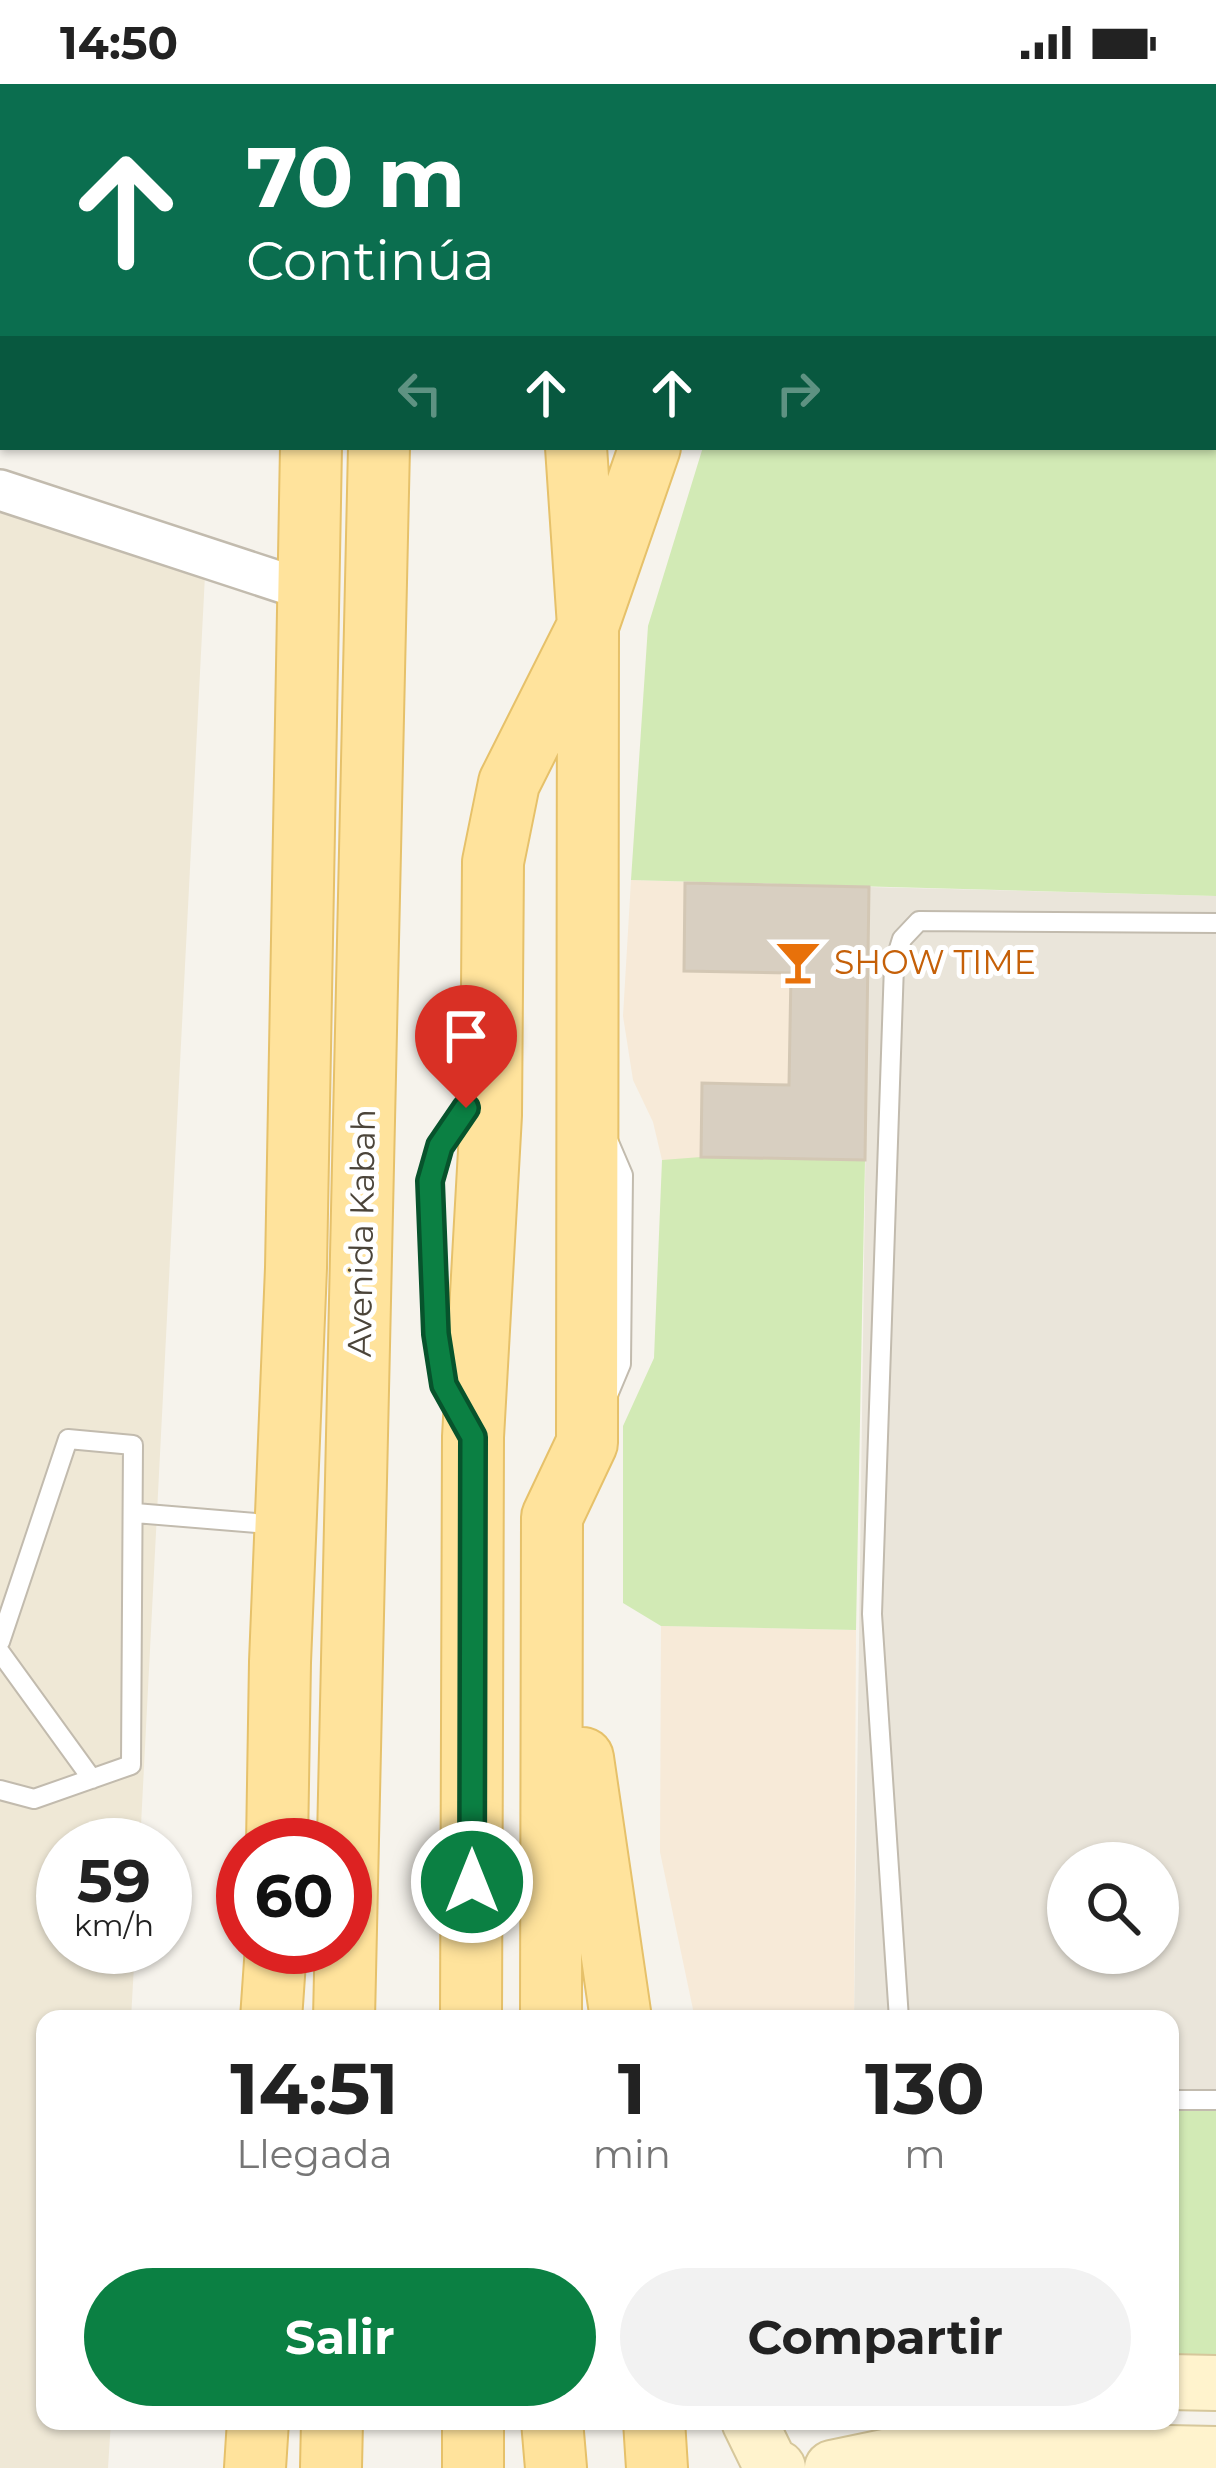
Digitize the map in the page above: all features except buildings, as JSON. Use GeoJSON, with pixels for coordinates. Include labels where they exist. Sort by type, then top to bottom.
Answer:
{"type":"FeatureCollection","features":[{"type":"Feature","properties":{"kind":"main road","name":"Avenida Kabah"},"geometry":{"type":"LineString","coordinates":[[278,1818],[296,1268],[311,450]]}},
{"type":"Feature","properties":{"kind":"main road","name":"Avenida Kabah"},"geometry":{"type":"LineString","coordinates":[[344,2010],[379,450]]}},
{"type":"Feature","properties":{"kind":"main road"},"geometry":{"type":"LineString","coordinates":[[551,2010],[552,1517],[586,1443],[588,626],[576,450]]}},
{"type":"Feature","properties":{"kind":"main road"},"geometry":{"type":"LineString","coordinates":[[471,2010],[473,1437],[491,1070],[493,862],[509,783],[588,626],[649,450]]}},
{"type":"Feature","properties":{"kind":"main road"},"geometry":{"type":"LineString","coordinates":[[306,685],[376,521]]}},
{"type":"Feature","properties":{"kind":"main road"},"geometry":{"type":"LineString","coordinates":[[552,1517],[620,2010]]}},
{"type":"Feature","properties":{"kind":"main road"},"geometry":{"type":"LineString","coordinates":[[272,2010],[274,1974]]}},
{"type":"Feature","properties":{"kind":"main road"},"geometry":{"type":"LineString","coordinates":[[283,1974],[297,2010]]}},
{"type":"Feature","properties":{"kind":"main road"},"geometry":{"type":"LineString","coordinates":[[254,2468],[257,2430]]}},
{"type":"Feature","properties":{"kind":"main road"},"geometry":{"type":"LineString","coordinates":[[331,2468],[332,2430]]}},
{"type":"Feature","properties":{"kind":"main road"},"geometry":{"type":"LineString","coordinates":[[473,2430],[473,2468]]}},
{"type":"Feature","properties":{"kind":"main road"},"geometry":{"type":"LineString","coordinates":[[553,2430],[556,2468]]}},
{"type":"Feature","properties":{"kind":"main road"},"geometry":{"type":"LineString","coordinates":[[655,2430],[657,2468]]}},
{"type":"Feature","properties":{"kind":"street"},"geometry":{"type":"LineString","coordinates":[[0,490],[308,591]]}},
{"type":"Feature","properties":{"kind":"street"},"geometry":{"type":"LineString","coordinates":[[1179,2382],[1216,2383]]}},
{"type":"Feature","properties":{"kind":"street"},"geometry":{"type":"LineString","coordinates":[[753,2430],[770,2464],[778,2468]]}},
{"type":"Feature","properties":{"kind":"street"},"geometry":{"type":"LineString","coordinates":[[832,2468],[928,2447],[1216,2454]]}},
{"type":"Feature","properties":{"kind":"lane"},"geometry":{"type":"LineString","coordinates":[[898,2010],[872,1614],[894,965],[902,940],[919,921],[1216,923]]}},
{"type":"Feature","properties":{"kind":"lane"},"geometry":{"type":"LineString","coordinates":[[0,1642],[68,1439],[133,1445],[131,1765],[34,1799],[0,1790]]}},
{"type":"Feature","properties":{"kind":"lane"},"geometry":{"type":"LineString","coordinates":[[135,1513],[286,1526]]}},
{"type":"Feature","properties":{"kind":"lane"},"geometry":{"type":"LineString","coordinates":[[0,1652],[92,1779]]}},
{"type":"Feature","properties":{"kind":"lane"},"geometry":{"type":"LineString","coordinates":[[1179,2100],[1216,2100]]}},
{"type":"Feature","properties":{"kind":"shaded area"},"geometry":{"type":"Polygon","coordinates":[[[0,508],[205,575],[141,1818],[36,1818],[36,1974],[134,1974],[132,2010],[36,2010],[36,2430],[110,2430],[108,2468],[0,2468],[0,508]]]}},
{"type":"Feature","properties":{"kind":"shaded area"},"geometry":{"type":"Polygon","coordinates":[[[631,880],[869,887],[865,1160],[662,1160],[653,1122],[633,1080],[623,1016],[631,880]]]}},
{"type":"Feature","properties":{"kind":"shaded area"},"geometry":{"type":"Polygon","coordinates":[[[869,887],[1216,896],[1216,2102],[1179,2101],[1179,2010],[854,2010],[869,887]]]}},
{"type":"Feature","properties":{"kind":"shaded area"},"geometry":{"type":"Polygon","coordinates":[[[661,1626],[856,1630],[854,2010],[693,2010],[660,1852],[661,1626]]]}},
{"type":"Feature","properties":{"kind":"green space"},"geometry":{"type":"Polygon","coordinates":[[[702,450],[1216,450],[1216,896],[631,880],[648,626],[702,450]]]}},
{"type":"Feature","properties":{"kind":"green space"},"geometry":{"type":"Polygon","coordinates":[[[662,1160],[865,1160],[856,1630],[661,1626],[623,1603],[623,1426],[654,1358],[662,1160]]]}},
{"type":"Feature","properties":{"kind":"green space"},"geometry":{"type":"Polygon","coordinates":[[[1179,2101],[1216,2102],[1216,2357],[1179,2355],[1179,2101]]]}},
{"type":"Feature","properties":{"kind":"place","name":"SHOW TIME"},"geometry":{"type":"Point","coordinates":[798,962]}},
{"type":"Feature","properties":{"kind":"route"},"geometry":{"type":"LineString","coordinates":[[466,1108],[440,1146],[430,1181],[436,1334],[444,1385],[473,1437],[472,1882]]}}]}
